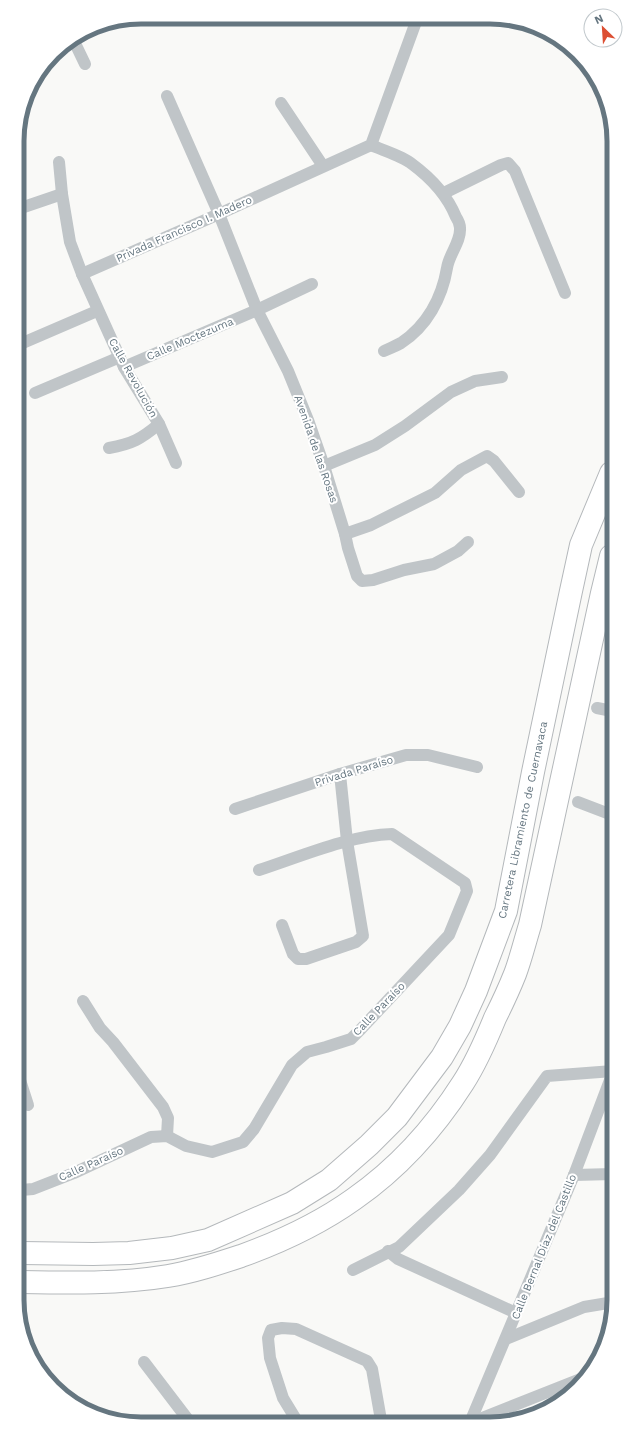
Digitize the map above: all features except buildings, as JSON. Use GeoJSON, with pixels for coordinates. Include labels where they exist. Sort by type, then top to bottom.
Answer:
{"type":"FeatureCollection","features":[{"type":"Feature","properties":{"kind":"highway","name":"Carretera Libramiento de Cuernavaca"},"geometry":{"type":"LineString","coordinates":[[24,1253],[129,1253],[172,1248],[208,1240],[292,1203],[329,1180],[368,1146],[397,1117],[442,1057],[460,1026],[476,991],[506,911],[574,576],[582,546],[607,483]]}},
{"type":"Feature","properties":{"kind":"highway"},"geometry":{"type":"LineString","coordinates":[[24,1282],[89,1283],[127,1281],[169,1276],[216,1265],[266,1247],[313,1224],[354,1199],[387,1172],[418,1142],[441,1114],[464,1082],[486,1040],[519,961],[530,925],[607,572]]}},
{"type":"Feature","properties":{"kind":"street"},"geometry":{"type":"LineString","coordinates":[[384,351],[401,343],[421,325],[437,304],[445,283],[448,262],[458,239],[461,227],[454,210],[444,194],[411,163],[371,145],[415,24]]}},
{"type":"Feature","properties":{"kind":"street"},"geometry":{"type":"LineString","coordinates":[[76,44],[85,64]]}},
{"type":"Feature","properties":{"kind":"street","name":"Avenida de las Rosas"},"geometry":{"type":"LineString","coordinates":[[168,96],[219,214],[257,310],[288,371],[308,420],[324,466],[357,576],[362,581],[373,580],[404,570],[434,564],[458,551],[468,542]]}},
{"type":"Feature","properties":{"kind":"street"},"geometry":{"type":"LineString","coordinates":[[281,103],[323,166]]}},
{"type":"Feature","properties":{"kind":"street","name":"Privada Francisco I. Madero"},"geometry":{"type":"LineString","coordinates":[[82,274],[371,145]]}},
{"type":"Feature","properties":{"kind":"street"},"geometry":{"type":"LineString","coordinates":[[24,342],[97,311],[70,242],[62,194],[59,162]]}},
{"type":"Feature","properties":{"kind":"street"},"geometry":{"type":"LineString","coordinates":[[444,194],[501,165],[508,163],[515,171],[565,293]]}},
{"type":"Feature","properties":{"kind":"street"},"geometry":{"type":"LineString","coordinates":[[24,207],[62,194]]}},
{"type":"Feature","properties":{"kind":"street","name":"Calle Moctezuma"},"geometry":{"type":"LineString","coordinates":[[35,394],[257,310],[312,284]]}},
{"type":"Feature","properties":{"kind":"street","name":"Calle Revolución"},"geometry":{"type":"LineString","coordinates":[[97,311],[122,362],[159,424],[176,463]]}},
{"type":"Feature","properties":{"kind":"street"},"geometry":{"type":"LineString","coordinates":[[324,466],[374,445],[405,426],[451,392],[475,381],[502,377]]}},
{"type":"Feature","properties":{"kind":"street"},"geometry":{"type":"LineString","coordinates":[[109,448],[126,445],[143,437],[159,424]]}},
{"type":"Feature","properties":{"kind":"street"},"geometry":{"type":"LineString","coordinates":[[345,534],[371,525],[435,493],[462,470],[487,456],[494,461],[519,492]]}},
{"type":"Feature","properties":{"kind":"street"},"geometry":{"type":"LineString","coordinates":[[597,708],[607,710]]}},
{"type":"Feature","properties":{"kind":"street","name":"Privada Paraíso"},"geometry":{"type":"LineString","coordinates":[[235,809],[340,774],[406,755],[428,755],[477,767]]}},
{"type":"Feature","properties":{"kind":"street"},"geometry":{"type":"LineString","coordinates":[[282,926],[293,954],[298,959],[306,959],[356,942],[363,936],[348,841],[340,774]]}},
{"type":"Feature","properties":{"kind":"street"},"geometry":{"type":"LineString","coordinates":[[578,802],[607,813]]}},
{"type":"Feature","properties":{"kind":"street","name":"Calle Paraíso"},"geometry":{"type":"LineString","coordinates":[[24,1190],[33,1189],[74,1173],[151,1137],[167,1136],[186,1146],[212,1152],[243,1142],[254,1129],[292,1065],[307,1052],[351,1038],[449,935],[467,891],[465,883],[392,834],[382,834],[348,841],[259,870]]}},
{"type":"Feature","properties":{"kind":"street"},"geometry":{"type":"LineString","coordinates":[[83,1001],[100,1028],[163,1107],[168,1118],[167,1136]]}},
{"type":"Feature","properties":{"kind":"street"},"geometry":{"type":"LineString","coordinates":[[353,1270],[388,1251],[399,1247],[459,1190],[490,1155],[547,1076],[555,1074],[607,1071]]}},
{"type":"Feature","properties":{"kind":"street","name":"Calle Bernal Díaz del Castillo"},"geometry":{"type":"LineString","coordinates":[[472,1417],[574,1175],[607,1087]]}},
{"type":"Feature","properties":{"kind":"street"},"geometry":{"type":"LineString","coordinates":[[24,1092],[28,1104]]}},
{"type":"Feature","properties":{"kind":"street"},"geometry":{"type":"LineString","coordinates":[[574,1175],[607,1174]]}},
{"type":"Feature","properties":{"kind":"street"},"geometry":{"type":"LineString","coordinates":[[388,1251],[398,1259],[516,1313]]}},
{"type":"Feature","properties":{"kind":"street"},"geometry":{"type":"LineString","coordinates":[[506,1339],[584,1307],[607,1303]]}},
{"type":"Feature","properties":{"kind":"street"},"geometry":{"type":"LineString","coordinates":[[295,1417],[283,1398],[270,1358],[268,1338],[271,1330],[282,1328],[296,1329],[367,1361],[372,1369],[380,1417]]}},
{"type":"Feature","properties":{"kind":"street"},"geometry":{"type":"LineString","coordinates":[[144,1362],[186,1417]]}},
{"type":"Feature","properties":{"kind":"street"},"geometry":{"type":"LineString","coordinates":[[486,1417],[573,1382]]}}]}
